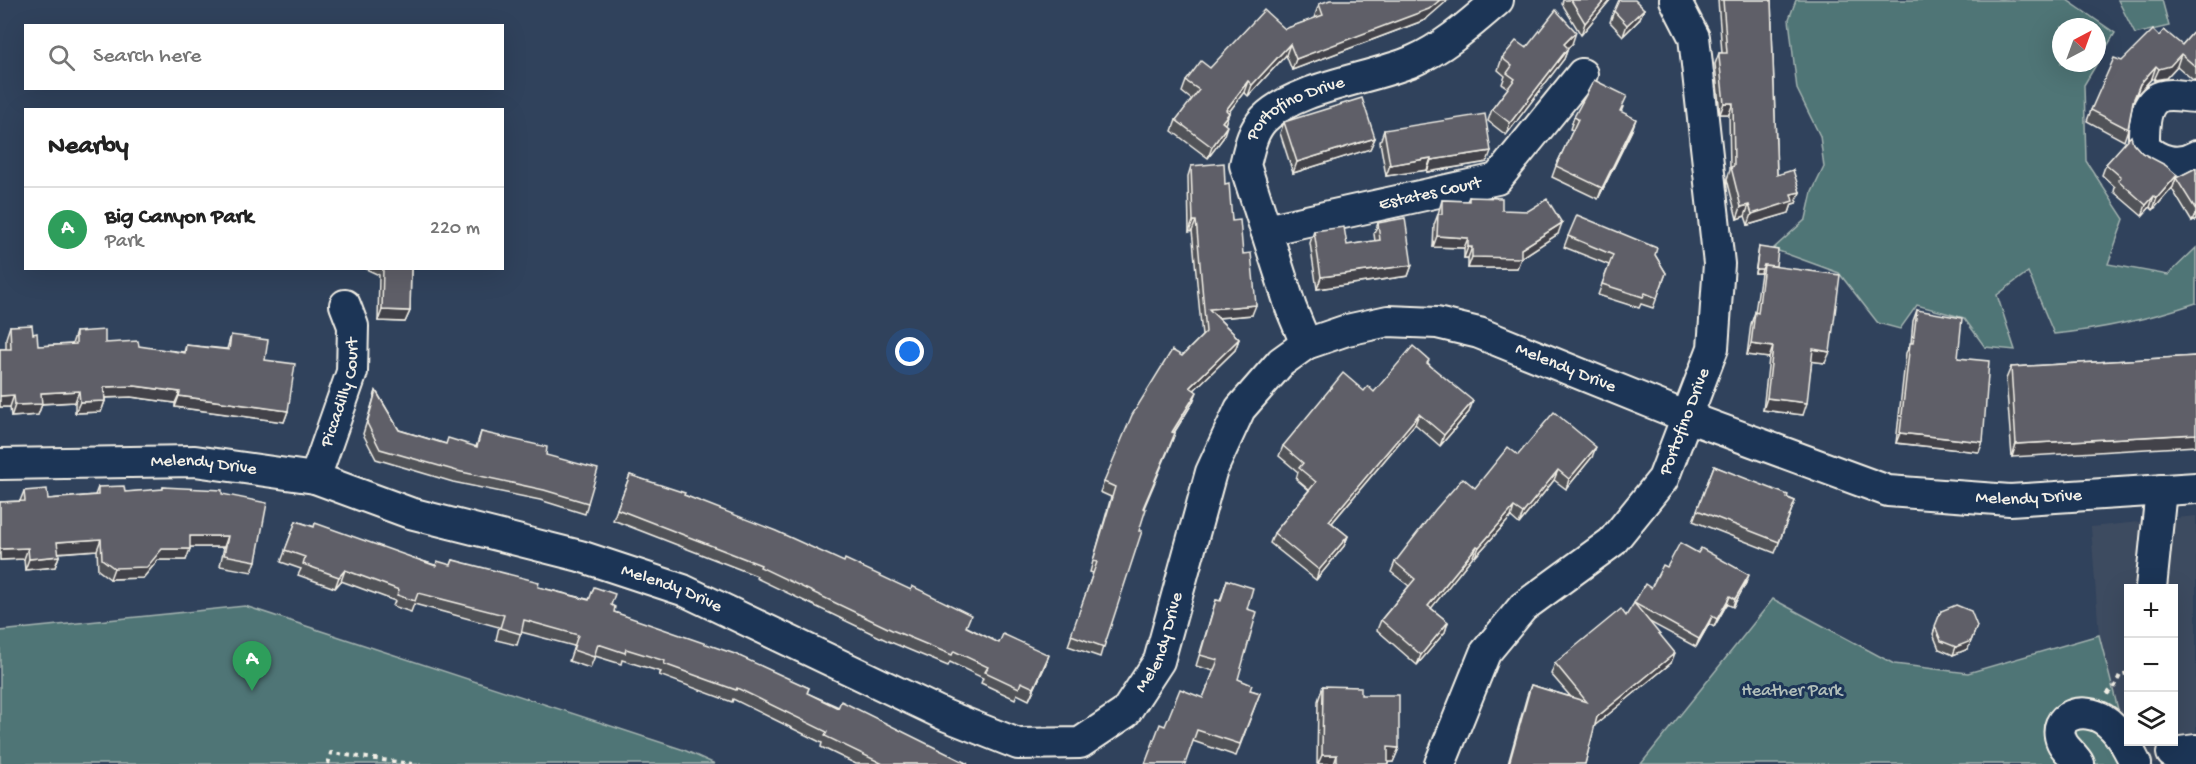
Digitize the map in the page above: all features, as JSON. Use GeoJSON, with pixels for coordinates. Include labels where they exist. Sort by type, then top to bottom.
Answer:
{"type":"FeatureCollection","features":[{"type":"Feature","properties":{"kind":"street","name":"Portofino Drive"},"geometry":{"type":"LineString","coordinates":[[1306,344],[1245,165],[1251,141],[1264,119],[1288,101],[1413,61],[1451,40],[1498,0]]}},
{"type":"Feature","properties":{"kind":"street","name":"Portofino Drive"},"geometry":{"type":"LineString","coordinates":[[1440,764],[1485,653],[1522,607],[1612,542],[1662,479],[1713,348],[1719,264],[1694,38],[1675,0]]}},
{"type":"Feature","properties":{"kind":"street","name":"Estates Court"},"geometry":{"type":"LineString","coordinates":[[1266,230],[1497,179],[1582,75]]}},
{"type":"Feature","properties":{"kind":"street"},"geometry":{"type":"LineString","coordinates":[[2196,97],[2163,96],[2154,100],[2147,112],[2144,128],[2144,147],[2154,157],[2169,161],[2187,161],[2196,156]]}},
{"type":"Feature","properties":{"kind":"street","name":"Piccadilly Court"},"geometry":{"type":"LineString","coordinates":[[315,478],[352,372],[353,326],[345,305]]}},
{"type":"Feature","properties":{"kind":"street","name":"Melendy Drive"},"geometry":{"type":"LineString","coordinates":[[0,464],[195,461],[315,478],[410,513],[580,556],[683,590],[947,716],[1018,744],[1081,753],[1125,713],[1159,661],[1211,472],[1240,409],[1281,362],[1306,344],[1347,330],[1388,321],[1437,323],[1479,333],[1687,417],[1888,491],[2010,500],[2196,488]]}},
{"type":"Feature","properties":{"kind":"street"},"geometry":{"type":"LineString","coordinates":[[2151,584],[2161,490]]}},
{"type":"Feature","properties":{"kind":"street"},"geometry":{"type":"LineString","coordinates":[[2079,764],[2063,744],[2060,733],[2062,722],[2094,704],[2103,718],[2116,729],[2136,764]]}},
{"type":"Feature","properties":{"kind":"path"},"geometry":{"type":"LineString","coordinates":[[2094,704],[2120,675],[2124,674]]}},
{"type":"Feature","properties":{"kind":"path"},"geometry":{"type":"LineString","coordinates":[[328,764],[331,753],[412,764]]}},
{"type":"Feature","properties":{"kind":"shaded area"},"geometry":{"type":"Polygon","coordinates":[[[2196,516],[2196,764],[2132,764],[2127,746],[2178,746],[2178,584],[2124,584],[2124,733],[2099,635],[2091,527],[2196,516]]]}},
{"type":"Feature","properties":{"kind":"green space"},"geometry":{"type":"Polygon","coordinates":[[[1796,0],[2067,0],[2093,18],[2052,18],[2052,72],[2092,72],[2084,85],[2086,161],[2124,219],[2108,264],[2168,275],[2196,248],[2196,303],[2126,323],[2054,334],[2028,272],[1997,295],[2015,350],[1985,347],[1964,318],[1917,305],[1900,329],[1878,323],[1839,273],[1773,249],[1806,219],[1812,192],[1824,167],[1820,136],[1797,89],[1789,19],[1796,0]]]}},
{"type":"Feature","properties":{"kind":"green space"},"geometry":{"type":"Polygon","coordinates":[[[2118,0],[2162,0],[2169,26],[2135,34],[2118,0]]]}},
{"type":"Feature","properties":{"kind":"green space"},"geometry":{"type":"Polygon","coordinates":[[[2106,27],[2115,33],[2106,48],[2106,27]]]}},
{"type":"Feature","properties":{"kind":"green space","name":"Heather Park"},"geometry":{"type":"Polygon","coordinates":[[[1773,599],[1894,664],[1968,673],[2099,635],[2124,733],[2124,746],[2127,746],[2132,764],[1641,764],[1773,599]]]}},
{"type":"Feature","properties":{"kind":"green space"},"geometry":{"type":"Polygon","coordinates":[[[245,606],[684,750],[715,764],[0,764],[0,631],[245,606]]]}},
{"type":"Feature","properties":{"kind":"building"},"geometry":{"type":"Polygon","coordinates":[[[1330,0],[1440,0],[1429,9],[1296,59],[1290,44],[1252,85],[1248,81],[1226,110],[1229,113],[1222,122],[1227,126],[1212,147],[1176,120],[1199,90],[1186,81],[1201,61],[1210,68],[1264,10],[1285,29],[1323,15],[1319,4],[1330,0]]]}},
{"type":"Feature","properties":{"kind":"building"},"geometry":{"type":"Polygon","coordinates":[[[1571,0],[1605,0],[1585,23],[1571,0]]]}},
{"type":"Feature","properties":{"kind":"building"},"geometry":{"type":"Polygon","coordinates":[[[1619,0],[1635,0],[1644,9],[1627,25],[1614,11],[1619,0]]]}},
{"type":"Feature","properties":{"kind":"building"},"geometry":{"type":"Polygon","coordinates":[[[1723,0],[1771,0],[1777,175],[1793,170],[1800,192],[1791,194],[1793,201],[1752,214],[1749,205],[1741,207],[1731,167],[1734,166],[1733,103],[1724,103],[1719,57],[1719,53],[1727,53],[1723,0]]]}},
{"type":"Feature","properties":{"kind":"building"},"geometry":{"type":"Polygon","coordinates":[[[1556,10],[1576,32],[1564,44],[1568,48],[1510,123],[1492,109],[1515,79],[1507,73],[1512,66],[1502,58],[1516,41],[1526,48],[1556,10]]]}},
{"type":"Feature","properties":{"kind":"building"},"geometry":{"type":"Polygon","coordinates":[[[2196,29],[2196,67],[2181,54],[2170,66],[2159,69],[2156,66],[2140,84],[2133,101],[2128,129],[2091,110],[2114,58],[2122,61],[2153,30],[2159,36],[2164,30],[2182,45],[2196,29]]]}},
{"type":"Feature","properties":{"kind":"building"},"geometry":{"type":"Polygon","coordinates":[[[1594,80],[1627,96],[1620,111],[1636,119],[1602,188],[1556,166],[1578,119],[1574,117],[1594,80]]]}},
{"type":"Feature","properties":{"kind":"building"},"geometry":{"type":"Polygon","coordinates":[[[1362,98],[1375,138],[1297,162],[1284,122],[1362,98]]]}},
{"type":"Feature","properties":{"kind":"building"},"geometry":{"type":"Polygon","coordinates":[[[1485,114],[1491,151],[1390,165],[1384,130],[1485,114]]]}},
{"type":"Feature","properties":{"kind":"building"},"geometry":{"type":"Polygon","coordinates":[[[2131,136],[2133,143],[2142,153],[2165,165],[2177,175],[2157,198],[2154,196],[2146,205],[2118,180],[2121,177],[2106,164],[2131,136]]]}},
{"type":"Feature","properties":{"kind":"building"},"geometry":{"type":"Polygon","coordinates":[[[1224,163],[1225,184],[1229,183],[1232,221],[1240,220],[1243,254],[1251,253],[1256,305],[1209,309],[1239,339],[1190,387],[1197,392],[1172,432],[1175,433],[1143,508],[1146,509],[1139,531],[1142,531],[1104,647],[1071,635],[1097,562],[1093,561],[1115,487],[1104,482],[1132,415],[1172,350],[1182,356],[1206,332],[1196,221],[1193,221],[1191,166],[1224,163]]]}},
{"type":"Feature","properties":{"kind":"building"},"geometry":{"type":"Polygon","coordinates":[[[2196,168],[2196,210],[2176,178],[2196,168]]]}},
{"type":"Feature","properties":{"kind":"building"},"geometry":{"type":"Polygon","coordinates":[[[1469,197],[1502,198],[1502,210],[1528,211],[1547,199],[1562,223],[1521,249],[1521,258],[1472,257],[1472,247],[1468,247],[1468,238],[1437,236],[1438,214],[1442,214],[1442,200],[1469,201],[1469,197]]]}},
{"type":"Feature","properties":{"kind":"building"},"geometry":{"type":"Polygon","coordinates":[[[1577,215],[1657,248],[1655,255],[1666,273],[1657,298],[1645,293],[1643,297],[1602,284],[1613,255],[1568,236],[1577,215]]]}},
{"type":"Feature","properties":{"kind":"building"},"geometry":{"type":"Polygon","coordinates":[[[1405,218],[1412,265],[1321,277],[1314,231],[1344,227],[1347,245],[1380,240],[1378,223],[1405,218]]]}},
{"type":"Feature","properties":{"kind":"building"},"geometry":{"type":"Polygon","coordinates":[[[1759,247],[1778,250],[1776,266],[1764,265],[1762,269],[1756,269],[1759,247]]]}},
{"type":"Feature","properties":{"kind":"building"},"geometry":{"type":"Polygon","coordinates":[[[1764,265],[1840,275],[1830,352],[1813,349],[1807,403],[1767,398],[1773,347],[1751,344],[1755,312],[1758,313],[1764,265]]]}},
{"type":"Feature","properties":{"kind":"building"},"geometry":{"type":"Polygon","coordinates":[[[383,270],[411,270],[410,311],[382,310],[383,270]]]}},
{"type":"Feature","properties":{"kind":"building"},"geometry":{"type":"Polygon","coordinates":[[[1917,310],[1962,318],[1958,358],[1989,361],[1983,442],[1900,433],[1910,343],[1913,343],[1917,310]]]}},
{"type":"Feature","properties":{"kind":"building"},"geometry":{"type":"Polygon","coordinates":[[[32,325],[33,334],[37,333],[38,346],[76,344],[76,332],[105,330],[105,343],[138,341],[139,346],[185,353],[186,345],[229,350],[231,335],[268,340],[265,360],[295,364],[288,411],[179,396],[180,392],[135,386],[104,387],[105,401],[80,402],[79,391],[41,393],[42,404],[15,405],[14,395],[0,396],[0,349],[11,349],[10,326],[32,325]]]}},
{"type":"Feature","properties":{"kind":"building"},"geometry":{"type":"Polygon","coordinates":[[[1413,346],[1429,360],[1427,363],[1473,401],[1444,435],[1419,414],[1329,521],[1348,536],[1319,570],[1274,533],[1316,482],[1299,468],[1303,463],[1283,446],[1343,373],[1364,391],[1368,386],[1374,392],[1413,346]]]}},
{"type":"Feature","properties":{"kind":"building"},"geometry":{"type":"Polygon","coordinates":[[[2196,356],[2196,434],[2016,444],[2011,367],[2196,356]]]}},
{"type":"Feature","properties":{"kind":"building"},"geometry":{"type":"Polygon","coordinates":[[[376,391],[399,430],[446,444],[448,438],[477,447],[481,432],[547,447],[546,455],[598,469],[588,503],[544,490],[457,471],[380,449],[367,423],[376,391]]]}},
{"type":"Feature","properties":{"kind":"building"},"geometry":{"type":"Polygon","coordinates":[[[1554,412],[1596,447],[1569,479],[1558,470],[1523,513],[1514,507],[1479,547],[1477,546],[1428,606],[1448,622],[1421,655],[1381,620],[1415,579],[1395,562],[1463,478],[1475,488],[1508,447],[1518,455],[1554,412]]]}},
{"type":"Feature","properties":{"kind":"building"},"geometry":{"type":"Polygon","coordinates":[[[1714,466],[1788,495],[1787,498],[1795,501],[1779,542],[1697,510],[1714,466]]]}},
{"type":"Feature","properties":{"kind":"building"},"geometry":{"type":"Polygon","coordinates":[[[630,475],[685,493],[684,495],[776,531],[844,562],[845,559],[911,590],[912,586],[971,615],[966,627],[999,643],[1003,634],[1049,655],[1034,688],[1021,682],[1019,688],[985,672],[988,667],[954,651],[952,655],[892,630],[760,567],[761,565],[617,509],[630,475]]]}},
{"type":"Feature","properties":{"kind":"building"},"geometry":{"type":"Polygon","coordinates":[[[124,486],[125,492],[163,489],[163,487],[222,490],[222,494],[267,503],[256,561],[224,555],[228,536],[190,536],[190,549],[162,549],[147,567],[114,568],[102,559],[101,539],[57,542],[59,556],[29,559],[28,548],[0,549],[0,502],[25,501],[24,491],[47,489],[48,499],[98,495],[98,487],[124,486]]]}},
{"type":"Feature","properties":{"kind":"building"},"geometry":{"type":"Polygon","coordinates":[[[296,521],[314,527],[315,523],[436,566],[437,561],[451,565],[453,560],[539,582],[538,587],[589,600],[594,587],[615,594],[611,605],[615,607],[614,612],[735,654],[809,688],[807,693],[838,708],[841,701],[968,764],[883,764],[825,736],[827,732],[737,688],[736,690],[664,664],[665,661],[626,649],[625,653],[598,644],[594,657],[573,650],[578,635],[524,620],[521,634],[500,628],[504,615],[418,593],[415,601],[397,595],[399,590],[345,570],[339,577],[303,564],[305,557],[285,550],[296,521]]]}},
{"type":"Feature","properties":{"kind":"building"},"geometry":{"type":"Polygon","coordinates":[[[1680,543],[1698,553],[1701,548],[1749,575],[1735,599],[1730,596],[1717,619],[1712,616],[1699,639],[1634,603],[1645,584],[1651,588],[1663,565],[1667,567],[1680,543]]]}},
{"type":"Feature","properties":{"kind":"building"},"geometry":{"type":"Polygon","coordinates":[[[1227,580],[1253,588],[1247,609],[1257,612],[1238,679],[1252,685],[1250,690],[1260,693],[1240,744],[1197,730],[1185,764],[1145,764],[1160,724],[1165,726],[1180,689],[1203,698],[1218,660],[1200,655],[1216,600],[1221,601],[1227,580]]]}},
{"type":"Feature","properties":{"kind":"building"},"geometry":{"type":"Polygon","coordinates":[[[1634,603],[1675,653],[1597,717],[1585,764],[1509,764],[1531,685],[1587,702],[1555,663],[1621,609],[1626,616],[1634,603]]]}},
{"type":"Feature","properties":{"kind":"building"},"geometry":{"type":"Polygon","coordinates":[[[1956,605],[1971,611],[1977,626],[1971,641],[1956,647],[1941,641],[1935,626],[1941,611],[1956,605]]]}},
{"type":"Feature","properties":{"kind":"building"},"geometry":{"type":"Polygon","coordinates":[[[1323,686],[1361,687],[1361,695],[1399,695],[1399,748],[1388,747],[1388,764],[1337,764],[1337,755],[1322,755],[1323,686]]]}},
{"type":"Feature","properties":{"kind":"place","name":"Big Canyon Park"},"geometry":{"type":"Point","coordinates":[252,691]}}]}
